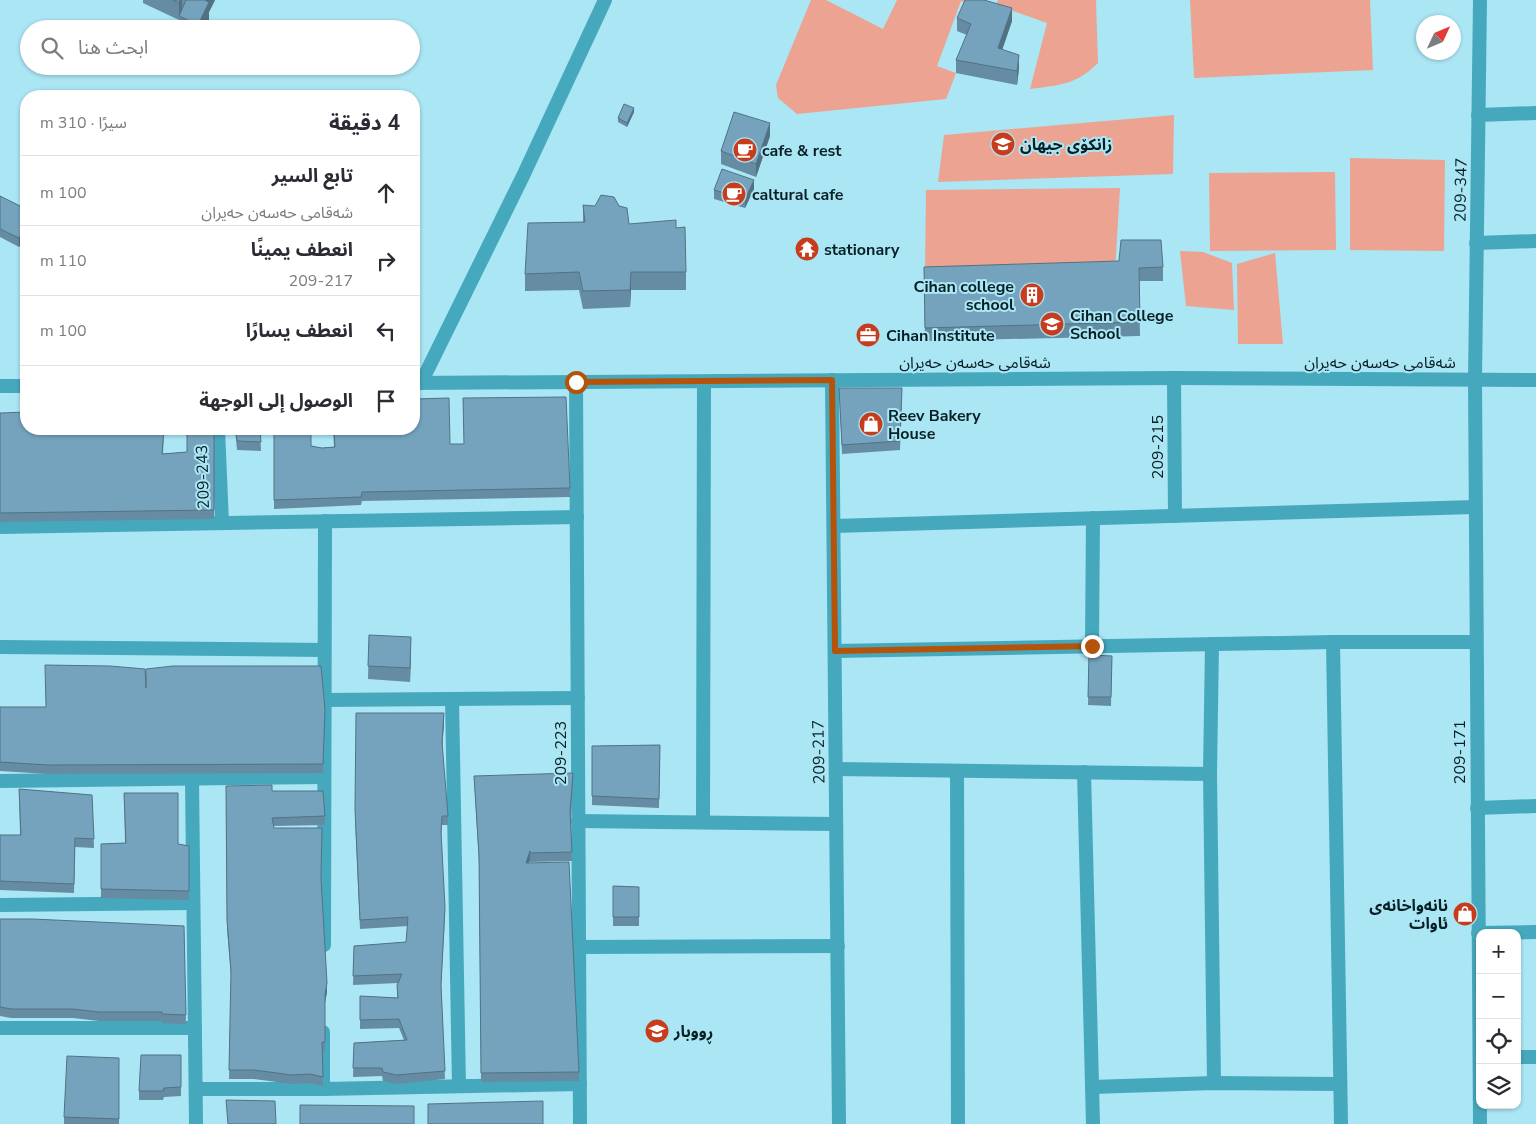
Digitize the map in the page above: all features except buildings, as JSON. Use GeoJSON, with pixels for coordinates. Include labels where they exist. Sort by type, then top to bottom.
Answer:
{"type":"FeatureCollection","features":[{"type":"Feature","properties":{"kind":"street"},"geometry":{"type":"LineString","coordinates":[[420,379],[523,176],[605,0]]}},
{"type":"Feature","properties":{"kind":"street","name":"209-347"},"geometry":{"type":"LineString","coordinates":[[1474,380],[1480,0]]}},
{"type":"Feature","properties":{"kind":"street"},"geometry":{"type":"LineString","coordinates":[[1478,115],[1536,113]]}},
{"type":"Feature","properties":{"kind":"street"},"geometry":{"type":"LineString","coordinates":[[1476,242],[1536,241]]}},
{"type":"Feature","properties":{"kind":"street","name":"شەقامی حەسەن حەیران"},"geometry":{"type":"LineString","coordinates":[[420,383],[1174,378],[1536,380]]}},
{"type":"Feature","properties":{"kind":"street","name":"209-215"},"geometry":{"type":"LineString","coordinates":[[1174,378],[1175,516]]}},
{"type":"Feature","properties":{"kind":"street","name":"209-217"},"geometry":{"type":"LineString","coordinates":[[832,380],[839,1124]]}},
{"type":"Feature","properties":{"kind":"street","name":"209-171"},"geometry":{"type":"LineString","coordinates":[[1474,380],[1478,929]]}},
{"type":"Feature","properties":{"kind":"street","name":"209-223"},"geometry":{"type":"LineString","coordinates":[[576,382],[580,1124]]}},
{"type":"Feature","properties":{"kind":"street"},"geometry":{"type":"LineString","coordinates":[[703,822],[704,382]]}},
{"type":"Feature","properties":{"kind":"street"},"geometry":{"type":"LineString","coordinates":[[0,386],[20,386]]}},
{"type":"Feature","properties":{"kind":"street","name":"209-243"},"geometry":{"type":"LineString","coordinates":[[218,435],[222,523]]}},
{"type":"Feature","properties":{"kind":"street"},"geometry":{"type":"LineString","coordinates":[[834,526],[1475,507]]}},
{"type":"Feature","properties":{"kind":"street"},"geometry":{"type":"LineString","coordinates":[[0,527],[577,517]]}},
{"type":"Feature","properties":{"kind":"street"},"geometry":{"type":"LineString","coordinates":[[1092,518],[1092,646]]}},
{"type":"Feature","properties":{"kind":"street"},"geometry":{"type":"LineString","coordinates":[[324,521],[324,962]]}},
{"type":"Feature","properties":{"kind":"street"},"geometry":{"type":"LineString","coordinates":[[835,651],[1333,642],[1476,642]]}},
{"type":"Feature","properties":{"kind":"street"},"geometry":{"type":"LineString","coordinates":[[1333,642],[1341,1124]]}},
{"type":"Feature","properties":{"kind":"street"},"geometry":{"type":"LineString","coordinates":[[1212,644],[1210,774],[1214,1083]]}},
{"type":"Feature","properties":{"kind":"street"},"geometry":{"type":"LineString","coordinates":[[0,647],[324,650]]}},
{"type":"Feature","properties":{"kind":"street"},"geometry":{"type":"LineString","coordinates":[[324,700],[578,698]]}},
{"type":"Feature","properties":{"kind":"street"},"geometry":{"type":"LineString","coordinates":[[452,699],[460,1086]]}},
{"type":"Feature","properties":{"kind":"street"},"geometry":{"type":"LineString","coordinates":[[836,769],[1210,774]]}},
{"type":"Feature","properties":{"kind":"street"},"geometry":{"type":"LineString","coordinates":[[957,770],[958,1124]]}},
{"type":"Feature","properties":{"kind":"street"},"geometry":{"type":"LineString","coordinates":[[1084,772],[1093,1124]]}},
{"type":"Feature","properties":{"kind":"street"},"geometry":{"type":"LineString","coordinates":[[0,781],[324,777]]}},
{"type":"Feature","properties":{"kind":"street"},"geometry":{"type":"LineString","coordinates":[[192,778],[196,1124]]}},
{"type":"Feature","properties":{"kind":"street"},"geometry":{"type":"LineString","coordinates":[[1477,808],[1536,806]]}},
{"type":"Feature","properties":{"kind":"street"},"geometry":{"type":"LineString","coordinates":[[578,821],[836,824]]}},
{"type":"Feature","properties":{"kind":"street"},"geometry":{"type":"LineString","coordinates":[[0,905],[194,903]]}},
{"type":"Feature","properties":{"kind":"street"},"geometry":{"type":"LineString","coordinates":[[1521,932],[1536,932]]}},
{"type":"Feature","properties":{"kind":"street"},"geometry":{"type":"LineString","coordinates":[[579,947],[838,946]]}},
{"type":"Feature","properties":{"kind":"street","name":"209-171"},"geometry":{"type":"LineString","coordinates":[[1479,974],[1479,1019]]}},
{"type":"Feature","properties":{"kind":"street"},"geometry":{"type":"LineString","coordinates":[[323,1021],[323,1089]]}},
{"type":"Feature","properties":{"kind":"street"},"geometry":{"type":"LineString","coordinates":[[0,1028],[195,1028]]}},
{"type":"Feature","properties":{"kind":"street"},"geometry":{"type":"LineString","coordinates":[[1521,1057],[1536,1057]]}},
{"type":"Feature","properties":{"kind":"street","name":"209-171"},"geometry":{"type":"LineString","coordinates":[[1480,1064],[1480,1124]]}},
{"type":"Feature","properties":{"kind":"street"},"geometry":{"type":"LineString","coordinates":[[1092,1087],[1214,1083],[1340,1084]]}},
{"type":"Feature","properties":{"kind":"street"},"geometry":{"type":"LineString","coordinates":[[196,1089],[323,1089],[580,1084]]}},
{"type":"Feature","properties":{"kind":"shaded area"},"geometry":{"type":"Polygon","coordinates":[[[811,0],[826,0],[883,29],[897,0],[987,0],[982,10],[961,1],[937,66],[956,73],[946,99],[797,114],[778,98],[776,85],[811,0]]]}},
{"type":"Feature","properties":{"kind":"shaded area"},"geometry":{"type":"Polygon","coordinates":[[[998,0],[1096,0],[1098,63],[1075,80],[1059,85],[1030,89],[1047,23],[996,5],[998,0]]]}},
{"type":"Feature","properties":{"kind":"shaded area"},"geometry":{"type":"Polygon","coordinates":[[[1190,0],[1370,0],[1373,70],[1194,78],[1190,0]]]}},
{"type":"Feature","properties":{"kind":"shaded area"},"geometry":{"type":"Polygon","coordinates":[[[1174,115],[1173,174],[938,182],[944,135],[1174,115]]]}},
{"type":"Feature","properties":{"kind":"shaded area"},"geometry":{"type":"Polygon","coordinates":[[[1350,158],[1445,160],[1444,251],[1350,250],[1350,158]]]}},
{"type":"Feature","properties":{"kind":"shaded area"},"geometry":{"type":"Polygon","coordinates":[[[1335,172],[1336,250],[1210,251],[1209,173],[1335,172]]]}},
{"type":"Feature","properties":{"kind":"shaded area"},"geometry":{"type":"Polygon","coordinates":[[[1120,188],[1115,272],[925,272],[926,190],[1120,188]]]}},
{"type":"Feature","properties":{"kind":"shaded area"},"geometry":{"type":"Polygon","coordinates":[[[1180,251],[1203,252],[1232,263],[1234,310],[1186,306],[1180,251]]]}},
{"type":"Feature","properties":{"kind":"shaded area"},"geometry":{"type":"Polygon","coordinates":[[[1275,253],[1283,344],[1238,344],[1237,264],[1275,253]]]}},
{"type":"Feature","properties":{"kind":"place","name":"زانکۆی جیھان"},"geometry":{"type":"Point","coordinates":[1003,144]}},
{"type":"Feature","properties":{"kind":"place","name":"cafe & rest"},"geometry":{"type":"Point","coordinates":[745,150]}},
{"type":"Feature","properties":{"kind":"place","name":"caltural cafe"},"geometry":{"type":"Point","coordinates":[734,194]}},
{"type":"Feature","properties":{"kind":"place","name":"stationary"},"geometry":{"type":"Point","coordinates":[807,249]}},
{"type":"Feature","properties":{"kind":"place","name":"Cihan college school"},"geometry":{"type":"Point","coordinates":[1032,295]}},
{"type":"Feature","properties":{"kind":"place","name":"Cihan College School"},"geometry":{"type":"Point","coordinates":[1052,324]}},
{"type":"Feature","properties":{"kind":"place","name":"Cihan Institute"},"geometry":{"type":"Point","coordinates":[868,335]}},
{"type":"Feature","properties":{"kind":"place","name":"Reev Bakery House"},"geometry":{"type":"Point","coordinates":[871,424]}},
{"type":"Feature","properties":{"kind":"place","name":"نانەواخانەی ئاوات"},"geometry":{"type":"Point","coordinates":[1465,914]}},
{"type":"Feature","properties":{"kind":"place","name":"ڕووبار"},"geometry":{"type":"Point","coordinates":[657,1031]}},
{"type":"Feature","properties":{"kind":"route"},"geometry":{"type":"LineString","coordinates":[[576,382],[832,380],[835,651],[1092,646]]}}]}
